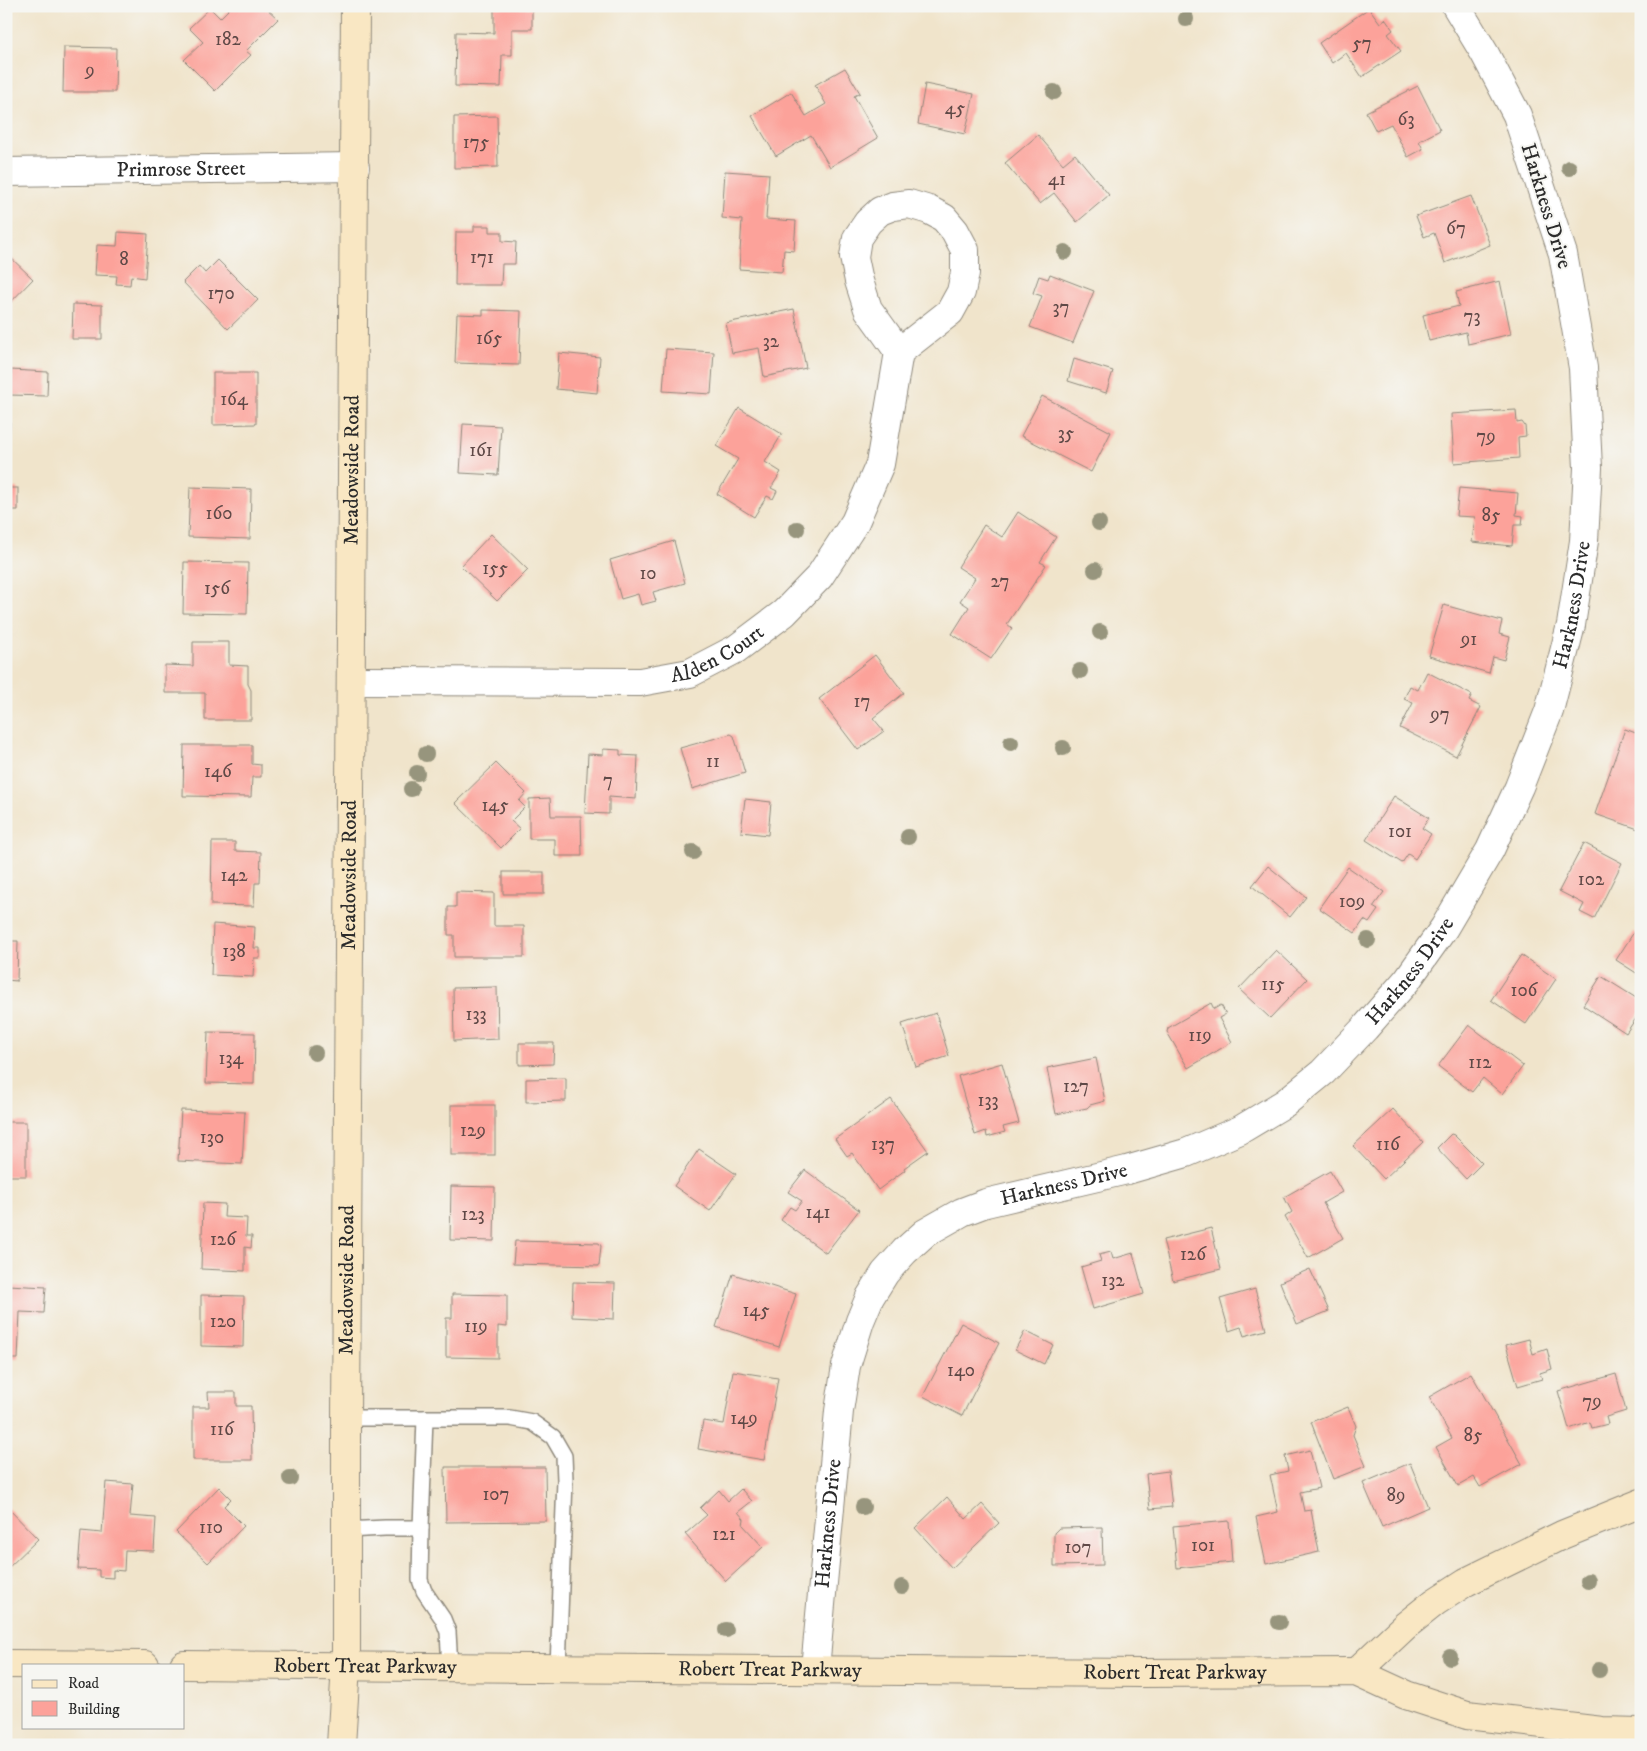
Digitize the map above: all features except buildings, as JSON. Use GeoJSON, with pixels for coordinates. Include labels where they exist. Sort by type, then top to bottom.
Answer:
{"type":"FeatureCollection","features":[{"type":"Feature","properties":{"kind":"street","name":"Meadowside Road"},"geometry":{"type":"LineString","coordinates":[[340,1745],[346,1666],[355,6]]}},
{"type":"Feature","properties":{"kind":"street","name":"Harkness Drive"},"geometry":{"type":"LineString","coordinates":[[815,1669],[839,1411],[846,1366],[860,1321],[870,1297],[886,1274],[905,1251],[925,1233],[962,1212],[986,1203],[1127,1170],[1186,1153],[1240,1130],[1285,1103],[1323,1072],[1407,980],[1444,928],[1490,850],[1519,788],[1549,712],[1571,625],[1584,540],[1588,468],[1583,368],[1563,254],[1517,115],[1485,54],[1456,6]]}},
{"type":"Feature","properties":{"kind":"street","name":"Primrose Street"},"geometry":{"type":"LineString","coordinates":[[6,172],[354,168]]}},
{"type":"Feature","properties":{"kind":"street"},"geometry":{"type":"LineString","coordinates":[[909,204],[929,210],[944,218],[949,224],[964,250],[965,273],[961,292],[950,312],[899,352],[868,309],[854,257],[857,238],[868,222],[880,212],[893,206],[909,204]]}},
{"type":"Feature","properties":{"kind":"street","name":"Alden Court"},"geometry":{"type":"LineString","coordinates":[[351,681],[640,682],[690,673],[736,648],[784,613],[819,577],[854,522],[880,464],[899,352]]}},
{"type":"Feature","properties":{"kind":"street"},"geometry":{"type":"LineString","coordinates":[[1356,1672],[1404,1626],[1435,1602],[1466,1582],[1562,1535],[1641,1503]]}},
{"type":"Feature","properties":{"kind":"street"},"geometry":{"type":"LineString","coordinates":[[6,1664],[22,1664]]}},
{"type":"Feature","properties":{"kind":"street","name":"Robert Treat Parkway"},"geometry":{"type":"LineString","coordinates":[[185,1665],[1141,1673],[1356,1672],[1406,1695],[1467,1715],[1603,1738],[1641,1732]]}},
{"type":"Feature","properties":{"kind":"lane"},"geometry":{"type":"LineString","coordinates":[[346,1418],[510,1418],[532,1422],[553,1437],[564,1456],[565,1480],[558,1668]]}},
{"type":"Feature","properties":{"kind":"lane"},"geometry":{"type":"LineString","coordinates":[[424,1418],[420,1580],[424,1591],[444,1619],[448,1632],[450,1667]]}},
{"type":"Feature","properties":{"kind":"lane"},"geometry":{"type":"LineString","coordinates":[[346,1530],[421,1528]]}}]}
